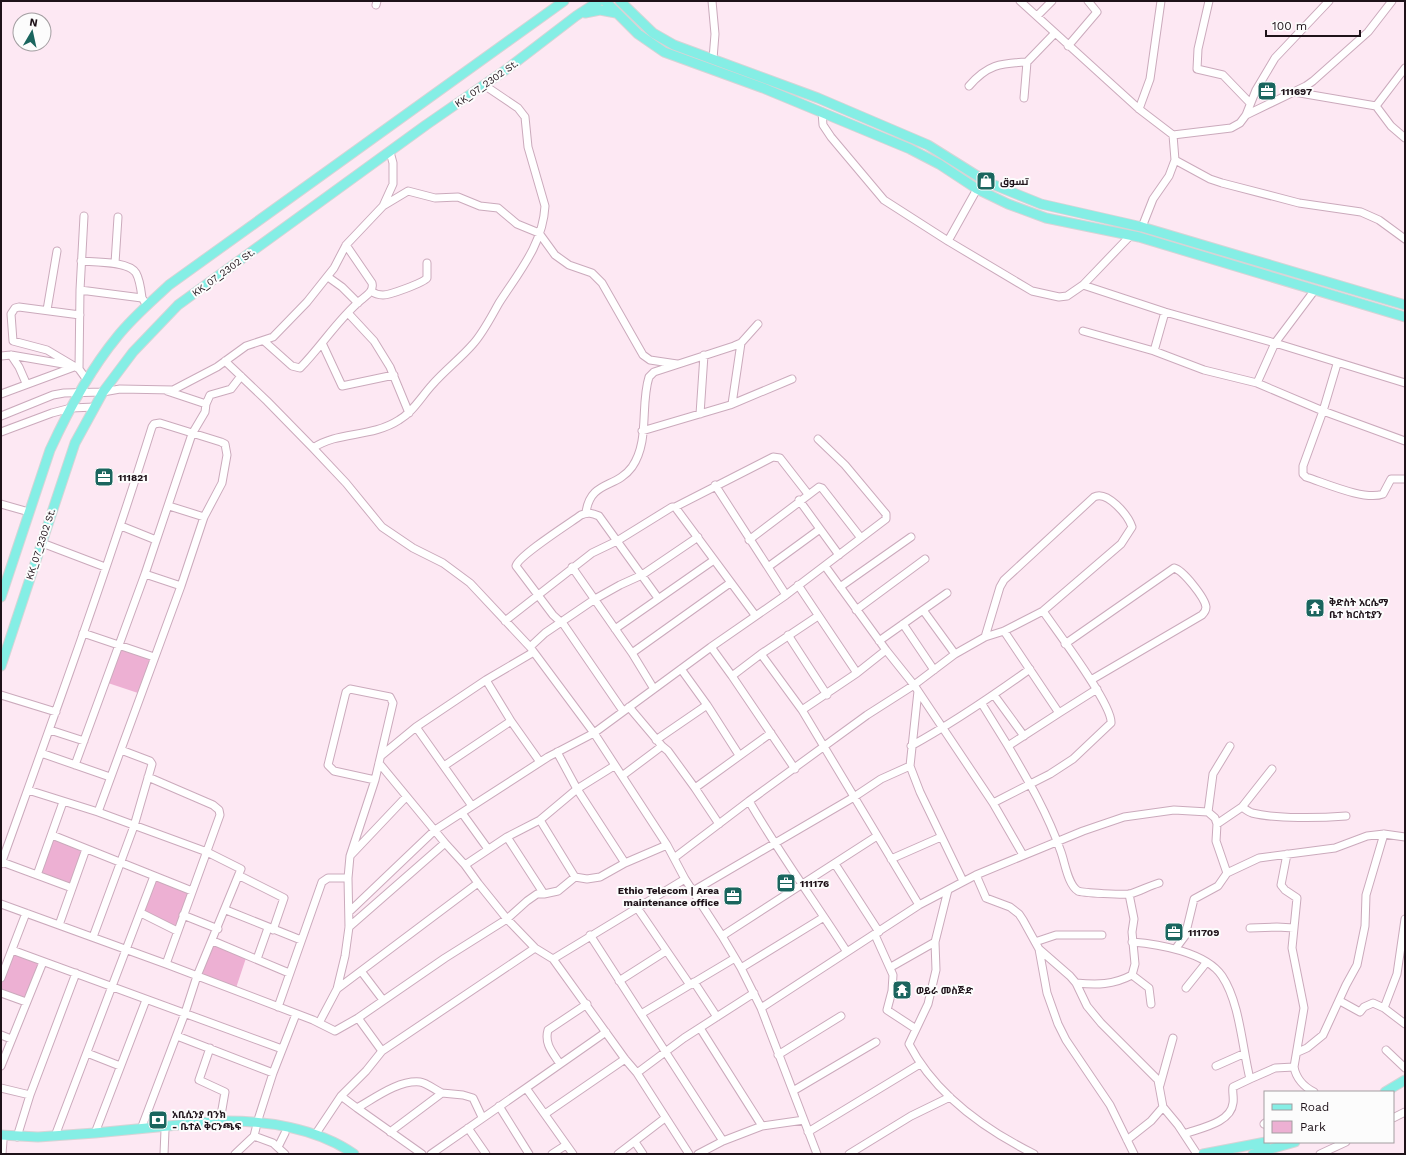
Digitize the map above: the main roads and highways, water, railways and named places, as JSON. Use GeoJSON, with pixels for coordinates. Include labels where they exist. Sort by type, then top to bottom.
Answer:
{"type":"FeatureCollection","features":[{"type":"Feature","properties":{"kind":"main road","name":"KK_07_2302 St."},"geometry":{"type":"LineString","coordinates":[[1,597],[50,450],[87,380],[144,302],[494,53],[564,1]]}},
{"type":"Feature","properties":{"kind":"main road","name":"KK_07_2302 St."},"geometry":{"type":"LineString","coordinates":[[1,666],[75,443],[103,392],[133,352],[178,305],[507,69],[576,16],[599,1]]}},
{"type":"Feature","properties":{"kind":"main road"},"geometry":{"type":"LineString","coordinates":[[605,1],[638,34],[660,49],[822,112],[918,152],[977,189],[1008,204],[1046,218],[1130,236],[1405,317]]}},
{"type":"Feature","properties":{"kind":"main road"},"geometry":{"type":"LineString","coordinates":[[620,1],[658,36],[674,45],[818,98],[928,145],[987,182],[1017,195],[1068,212],[1142,227],[1405,305]]}},
{"type":"Feature","properties":{"kind":"main road"},"geometry":{"type":"LineString","coordinates":[[631,1],[632,13]]}},
{"type":"Feature","properties":{"kind":"main road"},"geometry":{"type":"LineString","coordinates":[[576,16],[600,10],[618,14]]}},
{"type":"Feature","properties":{"kind":"main road"},"geometry":{"type":"LineString","coordinates":[[722,73],[728,64]]}},
{"type":"Feature","properties":{"kind":"main road"},"geometry":{"type":"LineString","coordinates":[[1387,1091],[1405,1080]]}},
{"type":"Feature","properties":{"kind":"main road"},"geometry":{"type":"LineString","coordinates":[[1394,1093],[1405,1086]]}},
{"type":"Feature","properties":{"kind":"main road"},"geometry":{"type":"LineString","coordinates":[[2,1139],[95,1133],[220,1121],[256,1129],[315,1135],[326,1139],[354,1154]]}},
{"type":"Feature","properties":{"kind":"main road"},"geometry":{"type":"LineString","coordinates":[[2,1139],[26,1142],[235,1125],[285,1133],[323,1143],[345,1154]]}},
{"type":"Feature","properties":{"kind":"main road"},"geometry":{"type":"LineString","coordinates":[[1203,1154],[1264,1142]]}},
{"type":"Feature","properties":{"kind":"main road"},"geometry":{"type":"LineString","coordinates":[[1253,1154],[1292,1143]]}},
{"type":"Feature","properties":{"kind":"place","name":"111697"},"geometry":{"type":"Point","coordinates":[1267,91]}},
{"type":"Feature","properties":{"kind":"place","name":"تسوق"},"geometry":{"type":"Point","coordinates":[986,181]}},
{"type":"Feature","properties":{"kind":"place","name":"111821"},"geometry":{"type":"Point","coordinates":[104,477]}},
{"type":"Feature","properties":{"kind":"place","name":"ቅድስት አርሴማ ቤተ ክርስቲያን"},"geometry":{"type":"Point","coordinates":[1315,608]}},
{"type":"Feature","properties":{"kind":"place","name":"111176"},"geometry":{"type":"Point","coordinates":[786,883]}},
{"type":"Feature","properties":{"kind":"place","name":"Ethio Telecom | Area maintenance office"},"geometry":{"type":"Point","coordinates":[733,896]}},
{"type":"Feature","properties":{"kind":"place","name":"111709"},"geometry":{"type":"Point","coordinates":[1174,932]}},
{"type":"Feature","properties":{"kind":"place","name":"ወይራ መስጅድ"},"geometry":{"type":"Point","coordinates":[902,990]}},
{"type":"Feature","properties":{"kind":"place","name":"አቢሲንያ ባንክ - ቤተል ቅርንጫፍ"},"geometry":{"type":"Point","coordinates":[158,1120]}}]}
